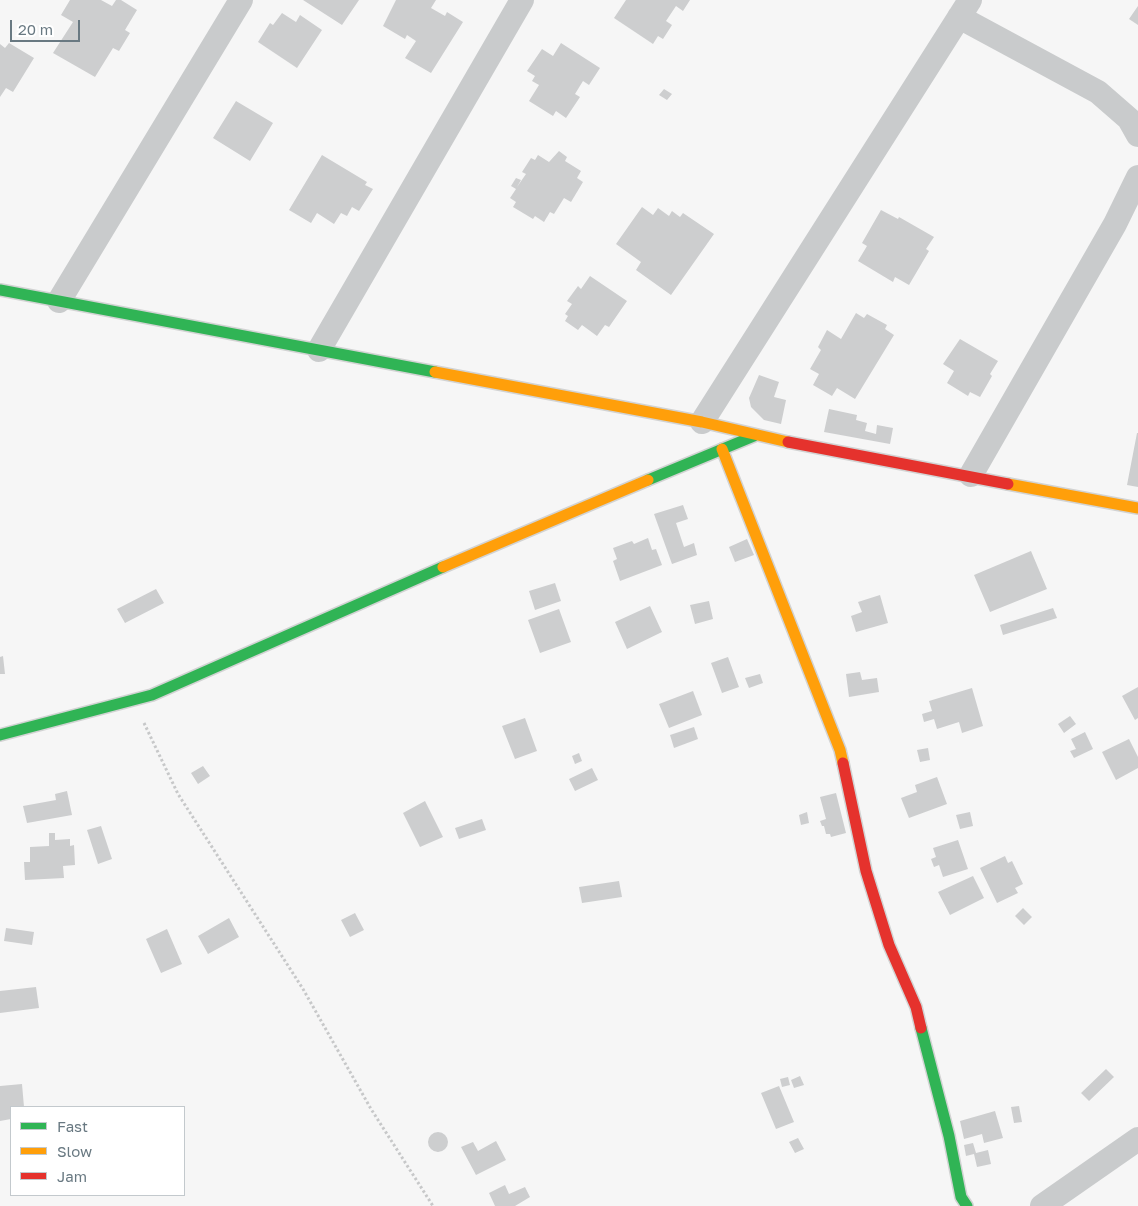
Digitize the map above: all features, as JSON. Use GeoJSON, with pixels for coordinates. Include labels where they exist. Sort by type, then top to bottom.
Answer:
{"type":"FeatureCollection","features":[{"type":"Feature","properties":{"kind":"street"},"geometry":{"type":"LineString","coordinates":[[59,301],[241,0]]}},
{"type":"Feature","properties":{"kind":"street"},"geometry":{"type":"LineString","coordinates":[[319,350],[522,0]]}},
{"type":"Feature","properties":{"kind":"street"},"geometry":{"type":"LineString","coordinates":[[702,422],[965,9],[1098,92],[1129,119],[1138,135]]}},
{"type":"Feature","properties":{"kind":"street"},"geometry":{"type":"LineString","coordinates":[[971,476],[1115,224],[1138,177]]}},
{"type":"Feature","properties":{"kind":"street"},"geometry":{"type":"LineString","coordinates":[[0,290],[702,422],[754,436],[1138,508]]}},
{"type":"Feature","properties":{"kind":"street"},"geometry":{"type":"LineString","coordinates":[[0,735],[152,695],[386,591],[754,436]]}},
{"type":"Feature","properties":{"kind":"street"},"geometry":{"type":"LineString","coordinates":[[722,450],[840,750],[866,872],[889,945],[916,1008],[949,1136],[961,1197],[967,1206]]}},
{"type":"Feature","properties":{"kind":"street"},"geometry":{"type":"LineString","coordinates":[[1042,1206],[1138,1139]]}},
{"type":"Feature","properties":{"kind":"path"},"geometry":{"type":"LineString","coordinates":[[133,700],[178,794],[303,989],[371,1109],[433,1206]]}},
{"type":"Feature","properties":{"kind":"building"},"geometry":{"type":"Polygon","coordinates":[[[70,0],[101,0],[112,6],[116,0],[121,0],[137,10],[125,30],[130,33],[119,51],[113,48],[95,77],[53,53],[73,22],[61,15],[70,0]]]}},
{"type":"Feature","properties":{"kind":"building"},"geometry":{"type":"Polygon","coordinates":[[[303,0],[359,0],[342,25],[303,0]]]}},
{"type":"Feature","properties":{"kind":"building"},"geometry":{"type":"Polygon","coordinates":[[[396,0],[436,0],[431,8],[445,16],[447,12],[463,22],[431,73],[405,58],[416,41],[407,35],[405,39],[383,26],[396,0]]]}},
{"type":"Feature","properties":{"kind":"building"},"geometry":{"type":"Polygon","coordinates":[[[626,0],[690,0],[683,11],[676,6],[666,21],[672,25],[663,39],[658,36],[653,44],[614,18],[626,0]]]}},
{"type":"Feature","properties":{"kind":"building"},"geometry":{"type":"Polygon","coordinates":[[[1138,6],[1138,25],[1129,19],[1138,6]]]}},
{"type":"Feature","properties":{"kind":"building"},"geometry":{"type":"Polygon","coordinates":[[[282,13],[296,22],[300,15],[322,30],[297,68],[258,42],[270,23],[273,25],[282,13]]]}},
{"type":"Feature","properties":{"kind":"building"},"geometry":{"type":"Polygon","coordinates":[[[9,43],[34,58],[13,92],[6,88],[0,97],[0,44],[5,48],[9,43]]]}},
{"type":"Feature","properties":{"kind":"building"},"geometry":{"type":"Polygon","coordinates":[[[561,43],[600,68],[589,85],[583,81],[575,94],[580,97],[566,118],[556,111],[553,116],[529,101],[539,85],[532,81],[535,76],[527,71],[542,49],[553,56],[561,43]]]}},
{"type":"Feature","properties":{"kind":"building"},"geometry":{"type":"Polygon","coordinates":[[[664,89],[672,94],[667,100],[659,95],[664,89]]]}},
{"type":"Feature","properties":{"kind":"building"},"geometry":{"type":"Polygon","coordinates":[[[236,101],[273,123],[250,161],[213,138],[236,101]]]}},
{"type":"Feature","properties":{"kind":"building"},"geometry":{"type":"Polygon","coordinates":[[[559,151],[567,157],[565,161],[581,171],[577,178],[583,182],[571,202],[564,198],[554,214],[550,212],[544,222],[535,216],[533,219],[513,207],[516,202],[510,198],[516,189],[511,186],[516,178],[521,180],[517,187],[526,174],[522,172],[531,158],[535,160],[538,155],[549,162],[559,151]]]}},
{"type":"Feature","properties":{"kind":"building"},"geometry":{"type":"Polygon","coordinates":[[[322,155],[367,182],[365,185],[373,189],[359,211],[352,207],[347,216],[341,213],[334,224],[317,213],[311,223],[289,210],[322,155]]]}},
{"type":"Feature","properties":{"kind":"building"},"geometry":{"type":"Polygon","coordinates":[[[642,207],[653,215],[658,208],[669,216],[672,211],[680,217],[683,213],[714,234],[671,295],[636,270],[641,262],[616,244],[642,207]]]}},
{"type":"Feature","properties":{"kind":"building"},"geometry":{"type":"Polygon","coordinates":[[[881,210],[898,219],[899,217],[934,237],[926,249],[929,251],[909,285],[895,277],[893,282],[858,261],[867,246],[862,243],[881,210]]]}},
{"type":"Feature","properties":{"kind":"building"},"geometry":{"type":"Polygon","coordinates":[[[590,276],[627,301],[609,327],[605,325],[597,336],[582,325],[578,330],[565,321],[568,316],[565,314],[572,304],[567,301],[578,286],[581,289],[590,276]]]}},
{"type":"Feature","properties":{"kind":"building"},"geometry":{"type":"Polygon","coordinates":[[[856,313],[864,318],[867,314],[887,325],[885,329],[894,335],[855,399],[837,388],[832,396],[813,385],[819,374],[810,369],[821,350],[818,347],[827,330],[841,339],[856,313]]]}},
{"type":"Feature","properties":{"kind":"building"},"geometry":{"type":"Polygon","coordinates":[[[960,339],[998,361],[980,397],[970,392],[968,396],[947,383],[954,371],[943,364],[960,339]]]}},
{"type":"Feature","properties":{"kind":"building"},"geometry":{"type":"Polygon","coordinates":[[[759,375],[779,382],[774,397],[786,400],[781,424],[764,420],[751,407],[749,398],[759,375]]]}},
{"type":"Feature","properties":{"kind":"building"},"geometry":{"type":"Polygon","coordinates":[[[829,409],[857,415],[856,420],[867,423],[865,431],[876,434],[877,425],[893,428],[890,444],[824,432],[829,409]]]}},
{"type":"Feature","properties":{"kind":"building"},"geometry":{"type":"Polygon","coordinates":[[[1138,433],[1138,487],[1127,485],[1138,433]]]}},
{"type":"Feature","properties":{"kind":"building"},"geometry":{"type":"Polygon","coordinates":[[[683,505],[688,519],[676,523],[684,547],[694,543],[697,555],[672,564],[654,514],[683,505]]]}},
{"type":"Feature","properties":{"kind":"building"},"geometry":{"type":"Polygon","coordinates":[[[648,538],[652,550],[656,549],[662,565],[620,581],[613,561],[617,559],[613,548],[632,541],[634,544],[648,538]]]}},
{"type":"Feature","properties":{"kind":"building"},"geometry":{"type":"Polygon","coordinates":[[[747,539],[754,555],[735,562],[729,547],[747,539]]]}},
{"type":"Feature","properties":{"kind":"building"},"geometry":{"type":"Polygon","coordinates":[[[1031,551],[1047,589],[990,612],[974,575],[1031,551]]]}},
{"type":"Feature","properties":{"kind":"building"},"geometry":{"type":"Polygon","coordinates":[[[555,583],[561,601],[535,610],[529,591],[555,583]]]}},
{"type":"Feature","properties":{"kind":"building"},"geometry":{"type":"Polygon","coordinates":[[[156,589],[164,603],[125,623],[117,609],[156,589]]]}},
{"type":"Feature","properties":{"kind":"building"},"geometry":{"type":"Polygon","coordinates":[[[880,595],[888,623],[856,632],[851,616],[862,612],[858,602],[880,595]]]}},
{"type":"Feature","properties":{"kind":"building"},"geometry":{"type":"Polygon","coordinates":[[[709,601],[713,619],[695,624],[690,605],[709,601]]]}},
{"type":"Feature","properties":{"kind":"building"},"geometry":{"type":"Polygon","coordinates":[[[650,606],[662,632],[627,649],[615,622],[650,606]]]}},
{"type":"Feature","properties":{"kind":"building"},"geometry":{"type":"Polygon","coordinates":[[[1053,608],[1057,618],[1003,635],[1000,625],[1053,608]]]}},
{"type":"Feature","properties":{"kind":"building"},"geometry":{"type":"Polygon","coordinates":[[[559,609],[571,642],[540,653],[528,620],[559,609]]]}},
{"type":"Feature","properties":{"kind":"building"},"geometry":{"type":"Polygon","coordinates":[[[3,656],[5,674],[0,674],[0,657],[3,656]]]}},
{"type":"Feature","properties":{"kind":"building"},"geometry":{"type":"Polygon","coordinates":[[[728,657],[739,687],[722,693],[711,663],[728,657]]]}},
{"type":"Feature","properties":{"kind":"building"},"geometry":{"type":"Polygon","coordinates":[[[860,672],[862,680],[877,678],[879,692],[849,697],[846,674],[860,672]]]}},
{"type":"Feature","properties":{"kind":"building"},"geometry":{"type":"Polygon","coordinates":[[[760,674],[763,683],[749,688],[745,678],[760,674]]]}},
{"type":"Feature","properties":{"kind":"building"},"geometry":{"type":"Polygon","coordinates":[[[1138,687],[1138,718],[1135,720],[1122,696],[1138,687]]]}},
{"type":"Feature","properties":{"kind":"building"},"geometry":{"type":"Polygon","coordinates":[[[972,688],[983,726],[962,733],[959,722],[937,729],[934,719],[924,722],[922,714],[932,711],[929,701],[972,688]]]}},
{"type":"Feature","properties":{"kind":"building"},"geometry":{"type":"Polygon","coordinates":[[[693,691],[702,715],[669,728],[659,704],[693,691]]]}},
{"type":"Feature","properties":{"kind":"building"},"geometry":{"type":"Polygon","coordinates":[[[1070,716],[1076,724],[1064,733],[1058,724],[1070,716]]]}},
{"type":"Feature","properties":{"kind":"building"},"geometry":{"type":"Polygon","coordinates":[[[525,718],[537,751],[515,759],[502,726],[525,718]]]}},
{"type":"Feature","properties":{"kind":"building"},"geometry":{"type":"Polygon","coordinates":[[[694,727],[698,739],[674,748],[670,735],[694,727]]]}},
{"type":"Feature","properties":{"kind":"building"},"geometry":{"type":"Polygon","coordinates":[[[1085,732],[1093,749],[1074,758],[1070,751],[1076,749],[1071,739],[1085,732]]]}},
{"type":"Feature","properties":{"kind":"building"},"geometry":{"type":"Polygon","coordinates":[[[1129,739],[1138,757],[1138,768],[1116,780],[1102,752],[1129,739]]]}},
{"type":"Feature","properties":{"kind":"building"},"geometry":{"type":"Polygon","coordinates":[[[928,748],[930,760],[920,762],[917,750],[928,748]]]}},
{"type":"Feature","properties":{"kind":"building"},"geometry":{"type":"Polygon","coordinates":[[[579,753],[582,761],[575,764],[572,756],[579,753]]]}},
{"type":"Feature","properties":{"kind":"building"},"geometry":{"type":"Polygon","coordinates":[[[203,766],[210,776],[198,784],[191,773],[203,766]]]}},
{"type":"Feature","properties":{"kind":"building"},"geometry":{"type":"Polygon","coordinates":[[[592,768],[598,780],[575,791],[569,779],[592,768]]]}},
{"type":"Feature","properties":{"kind":"building"},"geometry":{"type":"Polygon","coordinates":[[[937,777],[947,804],[909,818],[901,798],[917,792],[915,785],[937,777]]]}},
{"type":"Feature","properties":{"kind":"building"},"geometry":{"type":"Polygon","coordinates":[[[67,791],[72,815],[27,823],[23,806],[56,800],[55,794],[67,791]]]}},
{"type":"Feature","properties":{"kind":"building"},"geometry":{"type":"Polygon","coordinates":[[[836,793],[846,833],[831,837],[830,834],[826,834],[824,826],[822,826],[820,821],[826,819],[820,797],[836,793]]]}},
{"type":"Feature","properties":{"kind":"building"},"geometry":{"type":"Polygon","coordinates":[[[425,801],[443,837],[420,847],[403,813],[425,801]]]}},
{"type":"Feature","properties":{"kind":"building"},"geometry":{"type":"Polygon","coordinates":[[[807,812],[809,823],[801,825],[799,815],[807,812]]]}},
{"type":"Feature","properties":{"kind":"building"},"geometry":{"type":"Polygon","coordinates":[[[970,812],[973,826],[960,829],[956,815],[970,812]]]}},
{"type":"Feature","properties":{"kind":"building"},"geometry":{"type":"Polygon","coordinates":[[[482,819],[486,830],[459,839],[455,828],[482,819]]]}},
{"type":"Feature","properties":{"kind":"building"},"geometry":{"type":"Polygon","coordinates":[[[101,826],[112,859],[98,864],[87,830],[101,826]]]}},
{"type":"Feature","properties":{"kind":"building"},"geometry":{"type":"Polygon","coordinates":[[[49,833],[55,833],[55,840],[70,839],[70,846],[74,845],[75,865],[63,866],[64,878],[25,880],[24,862],[30,862],[30,847],[49,846],[49,833]]]}},
{"type":"Feature","properties":{"kind":"building"},"geometry":{"type":"Polygon","coordinates":[[[958,840],[968,869],[943,877],[939,865],[934,867],[931,859],[936,857],[933,848],[958,840]]]}},
{"type":"Feature","properties":{"kind":"building"},"geometry":{"type":"Polygon","coordinates":[[[1005,856],[1008,863],[1012,861],[1023,884],[1015,888],[1018,893],[997,903],[980,868],[1005,856]]]}},
{"type":"Feature","properties":{"kind":"building"},"geometry":{"type":"Polygon","coordinates":[[[973,876],[984,898],[950,915],[938,892],[973,876]]]}},
{"type":"Feature","properties":{"kind":"building"},"geometry":{"type":"Polygon","coordinates":[[[619,881],[622,897],[582,903],[579,887],[619,881]]]}},
{"type":"Feature","properties":{"kind":"building"},"geometry":{"type":"Polygon","coordinates":[[[1023,908],[1032,917],[1024,925],[1015,916],[1023,908]]]}},
{"type":"Feature","properties":{"kind":"building"},"geometry":{"type":"Polygon","coordinates":[[[355,913],[364,930],[350,937],[341,920],[355,913]]]}},
{"type":"Feature","properties":{"kind":"building"},"geometry":{"type":"Polygon","coordinates":[[[229,918],[239,937],[208,954],[198,936],[229,918]]]}},
{"type":"Feature","properties":{"kind":"building"},"geometry":{"type":"Polygon","coordinates":[[[6,928],[34,932],[32,945],[4,941],[6,928]]]}},
{"type":"Feature","properties":{"kind":"building"},"geometry":{"type":"Polygon","coordinates":[[[167,929],[182,964],[161,973],[146,939],[167,929]]]}},
{"type":"Feature","properties":{"kind":"building"},"geometry":{"type":"Polygon","coordinates":[[[36,987],[39,1008],[0,1013],[0,991],[36,987]]]}},
{"type":"Feature","properties":{"kind":"building"},"geometry":{"type":"Polygon","coordinates":[[[1106,1069],[1114,1077],[1089,1101],[1081,1093],[1106,1069]]]}},
{"type":"Feature","properties":{"kind":"building"},"geometry":{"type":"Polygon","coordinates":[[[800,1076],[804,1085],[794,1088],[791,1080],[800,1076]]]}},
{"type":"Feature","properties":{"kind":"building"},"geometry":{"type":"Polygon","coordinates":[[[788,1077],[790,1085],[782,1087],[780,1079],[788,1077]]]}},
{"type":"Feature","properties":{"kind":"building"},"geometry":{"type":"Polygon","coordinates":[[[22,1084],[24,1106],[10,1106],[10,1119],[0,1121],[0,1086],[22,1084]]]}},
{"type":"Feature","properties":{"kind":"building"},"geometry":{"type":"Polygon","coordinates":[[[779,1086],[794,1122],[776,1129],[761,1093],[779,1086]]]}},
{"type":"Feature","properties":{"kind":"building"},"geometry":{"type":"Polygon","coordinates":[[[1019,1106],[1022,1122],[1014,1123],[1011,1107],[1019,1106]]]}},
{"type":"Feature","properties":{"kind":"building"},"geometry":{"type":"Polygon","coordinates":[[[995,1111],[1003,1138],[984,1143],[982,1134],[964,1139],[960,1121],[995,1111]]]}},
{"type":"Feature","properties":{"kind":"building"},"geometry":{"type":"Polygon","coordinates":[[[438,1132],[445,1135],[448,1142],[445,1149],[438,1152],[431,1149],[428,1142],[431,1135],[438,1132]]]}},
{"type":"Feature","properties":{"kind":"building"},"geometry":{"type":"Polygon","coordinates":[[[798,1138],[804,1149],[795,1153],[789,1142],[798,1138]]]}},
{"type":"Feature","properties":{"kind":"building"},"geometry":{"type":"Polygon","coordinates":[[[496,1141],[506,1160],[476,1175],[461,1147],[473,1142],[478,1151],[496,1141]]]}},
{"type":"Feature","properties":{"kind":"building"},"geometry":{"type":"Polygon","coordinates":[[[973,1143],[976,1153],[988,1150],[991,1164],[977,1167],[974,1154],[966,1156],[964,1145],[973,1143]]]}},
{"type":"Feature","properties":{"kind":"building"},"geometry":{"type":"Polygon","coordinates":[[[505,1185],[509,1194],[525,1187],[530,1197],[515,1206],[495,1206],[489,1193],[505,1185]]]}},
{"type":"Feature","properties":{"kind":"traffic: fast"},"geometry":{"type":"LineString","coordinates":[[0,290],[435,372]]}},
{"type":"Feature","properties":{"kind":"traffic: fast"},"geometry":{"type":"LineString","coordinates":[[648,480],[754,436]]}},
{"type":"Feature","properties":{"kind":"traffic: fast"},"geometry":{"type":"LineString","coordinates":[[0,735],[152,695],[443,567]]}},
{"type":"Feature","properties":{"kind":"traffic: fast"},"geometry":{"type":"LineString","coordinates":[[921,1028],[949,1136],[961,1197],[967,1206]]}},
{"type":"Feature","properties":{"kind":"traffic: slow"},"geometry":{"type":"LineString","coordinates":[[435,372],[702,422],[788,442]]}},
{"type":"Feature","properties":{"kind":"traffic: slow"},"geometry":{"type":"LineString","coordinates":[[722,449],[840,750],[843,763]]}},
{"type":"Feature","properties":{"kind":"traffic: slow"},"geometry":{"type":"LineString","coordinates":[[443,567],[648,480]]}},
{"type":"Feature","properties":{"kind":"traffic: slow"},"geometry":{"type":"LineString","coordinates":[[1008,484],[1138,508]]}},
{"type":"Feature","properties":{"kind":"traffic: jam"},"geometry":{"type":"LineString","coordinates":[[788,442],[1008,484]]}},
{"type":"Feature","properties":{"kind":"traffic: jam"},"geometry":{"type":"LineString","coordinates":[[843,763],[866,871],[889,945],[916,1007],[921,1028]]}}]}
